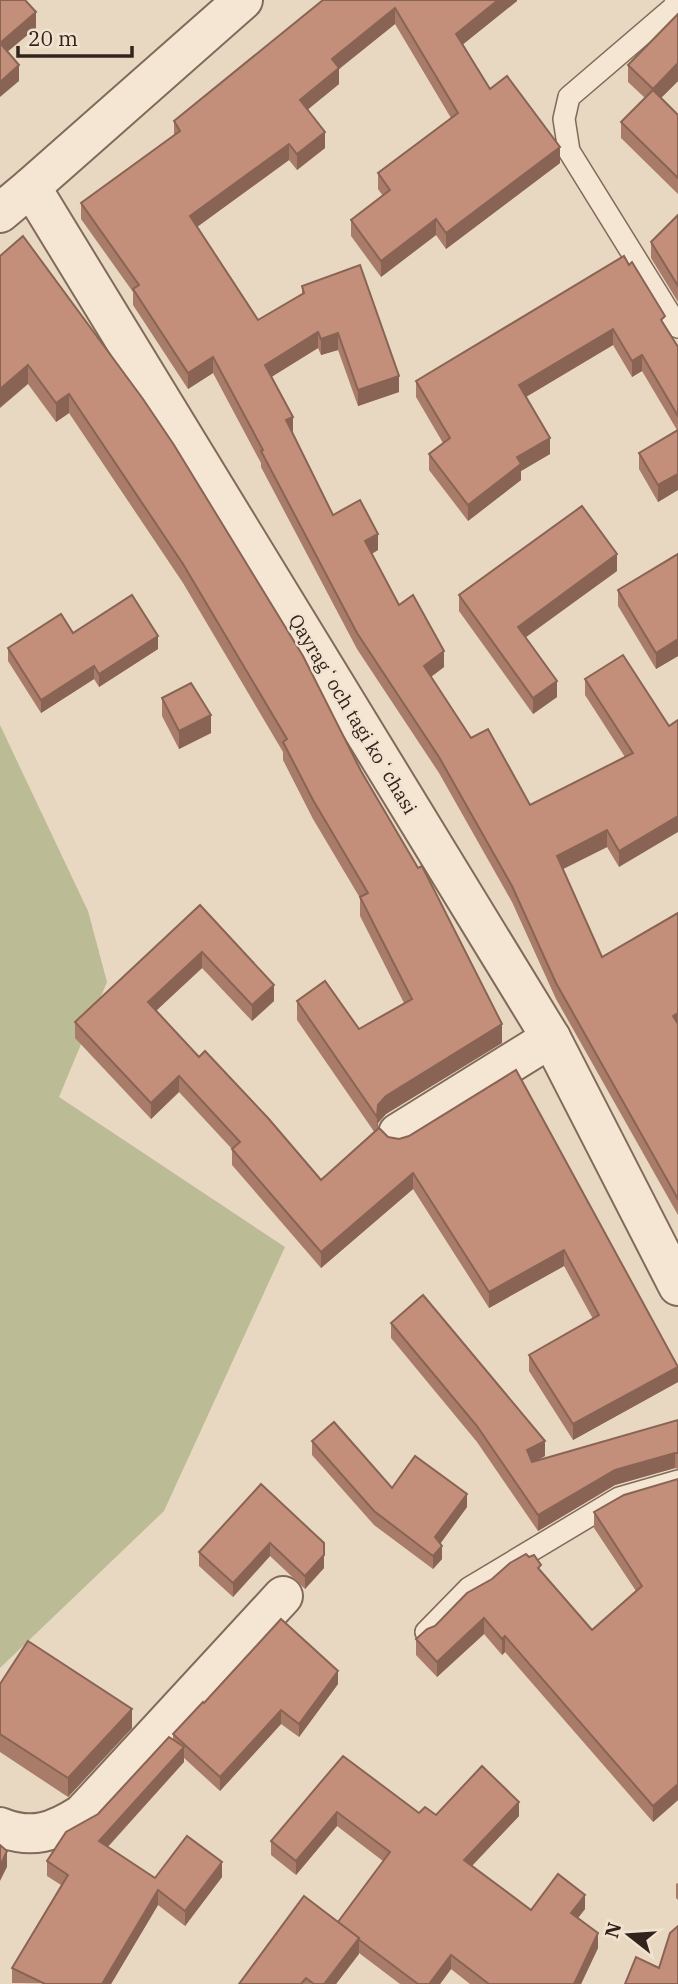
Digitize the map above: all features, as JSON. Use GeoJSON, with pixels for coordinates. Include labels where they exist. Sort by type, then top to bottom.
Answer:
{"type":"FeatureCollection","features":[{"type":"Feature","properties":{"kind":"street"},"geometry":{"type":"LineString","coordinates":[[0,213],[243,0]]}},
{"type":"Feature","properties":{"kind":"street","name":"Qayragʻoch tagi koʻchasi"},"geometry":{"type":"LineString","coordinates":[[32,187],[551,1038],[678,1286]]}},
{"type":"Feature","properties":{"kind":"street"},"geometry":{"type":"LineString","coordinates":[[398,1133],[551,1038]]}},
{"type":"Feature","properties":{"kind":"street"},"geometry":{"type":"LineString","coordinates":[[0,1827],[36,1835],[58,1829],[82,1814],[283,1596]]}},
{"type":"Feature","properties":{"kind":"lane"},"geometry":{"type":"LineString","coordinates":[[677,0],[673,9],[569,97],[564,119],[569,151],[678,327]]}},
{"type":"Feature","properties":{"kind":"lane"},"geometry":{"type":"LineString","coordinates":[[426,1632],[468,1588],[619,1497],[678,1481]]}},
{"type":"Feature","properties":{"kind":"green space"},"geometry":{"type":"Polygon","coordinates":[[[0,725],[88,911],[107,982],[59,1097],[285,1247],[164,1511],[0,1668],[0,725]]]}},
{"type":"Feature","properties":{"kind":"building"},"geometry":{"type":"Polygon","coordinates":[[[0,0],[25,0],[36,12],[0,43],[0,0]]]}},
{"type":"Feature","properties":{"kind":"building"},"geometry":{"type":"Polygon","coordinates":[[[323,0],[498,0],[456,34],[490,89],[507,76],[560,147],[446,233],[436,219],[381,261],[351,220],[390,190],[378,173],[458,113],[395,8],[332,59],[339,68],[300,100],[325,132],[297,154],[289,144],[190,216],[258,320],[304,293],[302,286],[360,265],[399,376],[358,390],[338,333],[321,339],[318,332],[265,365],[293,417],[286,420],[333,515],[360,500],[378,534],[365,541],[399,605],[413,595],[444,651],[424,666],[471,738],[488,729],[530,805],[633,753],[585,679],[623,655],[669,726],[678,720],[678,816],[619,851],[607,830],[557,856],[602,957],[678,913],[678,1013],[673,1016],[678,1024],[678,1199],[556,983],[512,886],[439,757],[357,633],[213,357],[188,373],[133,289],[139,285],[81,203],[180,131],[174,121],[323,0]]]}},
{"type":"Feature","properties":{"kind":"building"},"geometry":{"type":"Polygon","coordinates":[[[678,14],[678,63],[653,89],[628,65],[678,14]]]}},
{"type":"Feature","properties":{"kind":"building"},"geometry":{"type":"Polygon","coordinates":[[[0,43],[19,65],[0,82],[0,43]]]}},
{"type":"Feature","properties":{"kind":"building"},"geometry":{"type":"Polygon","coordinates":[[[653,90],[678,115],[678,178],[621,122],[653,90]]]}},
{"type":"Feature","properties":{"kind":"building"},"geometry":{"type":"Polygon","coordinates":[[[678,215],[678,286],[651,242],[678,215]]]}},
{"type":"Feature","properties":{"kind":"building"},"geometry":{"type":"Polygon","coordinates":[[[23,236],[174,445],[303,656],[361,771],[418,868],[422,866],[502,1024],[386,1096],[378,1105],[377,1117],[297,1001],[325,981],[359,1029],[412,999],[360,897],[368,893],[313,800],[283,742],[287,739],[183,564],[69,394],[56,403],[28,365],[0,389],[0,256],[23,236]]]}},
{"type":"Feature","properties":{"kind":"building"},"geometry":{"type":"Polygon","coordinates":[[[624,256],[629,265],[632,262],[665,316],[661,320],[678,347],[678,416],[642,355],[632,361],[613,329],[519,385],[550,438],[517,457],[521,464],[468,505],[429,454],[450,438],[416,381],[624,256]]]}},
{"type":"Feature","properties":{"kind":"building"},"geometry":{"type":"Polygon","coordinates":[[[678,430],[678,474],[658,485],[639,453],[678,430]]]}},
{"type":"Feature","properties":{"kind":"building"},"geometry":{"type":"Polygon","coordinates":[[[582,506],[617,554],[518,627],[557,681],[533,698],[459,595],[582,506]]]}},
{"type":"Feature","properties":{"kind":"building"},"geometry":{"type":"Polygon","coordinates":[[[678,554],[678,639],[656,653],[618,590],[678,554]]]}},
{"type":"Feature","properties":{"kind":"building"},"geometry":{"type":"Polygon","coordinates":[[[132,595],[158,636],[99,674],[94,666],[41,700],[8,648],[61,614],[73,633],[132,595]]]}},
{"type":"Feature","properties":{"kind":"building"},"geometry":{"type":"Polygon","coordinates":[[[191,683],[211,715],[179,731],[162,698],[191,683]]]}},
{"type":"Feature","properties":{"kind":"building"},"geometry":{"type":"Polygon","coordinates":[[[200,905],[274,985],[252,1005],[202,952],[148,1002],[199,1057],[205,1051],[321,1180],[379,1128],[388,1137],[399,1139],[409,1136],[516,1070],[678,1367],[573,1424],[529,1355],[599,1315],[564,1250],[489,1292],[413,1173],[321,1252],[232,1149],[240,1142],[179,1076],[151,1103],[75,1022],[200,905]]]}},
{"type":"Feature","properties":{"kind":"building"},"geometry":{"type":"Polygon","coordinates":[[[423,1295],[545,1441],[527,1450],[532,1462],[678,1420],[678,1453],[615,1470],[538,1515],[477,1426],[391,1323],[423,1295]]]}},
{"type":"Feature","properties":{"kind":"building"},"geometry":{"type":"Polygon","coordinates":[[[334,1422],[392,1488],[415,1456],[467,1494],[435,1537],[442,1546],[433,1556],[374,1511],[312,1441],[334,1422]]]}},
{"type":"Feature","properties":{"kind":"building"},"geometry":{"type":"Polygon","coordinates":[[[678,1479],[678,1784],[653,1806],[505,1636],[502,1639],[484,1618],[437,1662],[416,1639],[435,1626],[467,1593],[492,1579],[510,1563],[526,1554],[529,1557],[534,1555],[541,1565],[538,1568],[592,1630],[642,1586],[594,1512],[624,1495],[678,1479]]]}},
{"type":"Feature","properties":{"kind":"building"},"geometry":{"type":"Polygon","coordinates":[[[261,1484],[324,1543],[324,1555],[305,1576],[270,1543],[233,1583],[199,1552],[261,1484]]]}},
{"type":"Feature","properties":{"kind":"building"},"geometry":{"type":"Polygon","coordinates":[[[281,1619],[338,1671],[299,1724],[281,1710],[220,1777],[173,1734],[281,1619]]]}},
{"type":"Feature","properties":{"kind":"building"},"geometry":{"type":"Polygon","coordinates":[[[28,1641],[132,1709],[68,1778],[0,1734],[0,1684],[28,1641]]]}},
{"type":"Feature","properties":{"kind":"building"},"geometry":{"type":"Polygon","coordinates":[[[169,1737],[184,1747],[99,1841],[155,1878],[187,1836],[222,1862],[185,1911],[158,1890],[102,1984],[45,1984],[12,1968],[68,1875],[47,1861],[66,1832],[98,1814],[169,1737]]]}},
{"type":"Feature","properties":{"kind":"building"},"geometry":{"type":"Polygon","coordinates":[[[343,1756],[419,1813],[425,1807],[436,1815],[482,1766],[519,1802],[464,1860],[531,1910],[558,1874],[585,1895],[571,1913],[598,1933],[574,1984],[489,1984],[451,1955],[429,1984],[418,1984],[338,1922],[390,1852],[337,1812],[296,1861],[271,1841],[343,1756]]]}},
{"type":"Feature","properties":{"kind":"building"},"geometry":{"type":"Polygon","coordinates":[[[0,1845],[7,1851],[0,1866],[0,1845]]]}},
{"type":"Feature","properties":{"kind":"building"},"geometry":{"type":"Polygon","coordinates":[[[304,1896],[359,1938],[324,1984],[314,1984],[306,1978],[301,1984],[239,1984],[304,1896]]]}},
{"type":"Feature","properties":{"kind":"building"},"geometry":{"type":"Polygon","coordinates":[[[678,1926],[678,1984],[625,1984],[636,1957],[659,1968],[670,1933],[678,1926]]]}}]}
